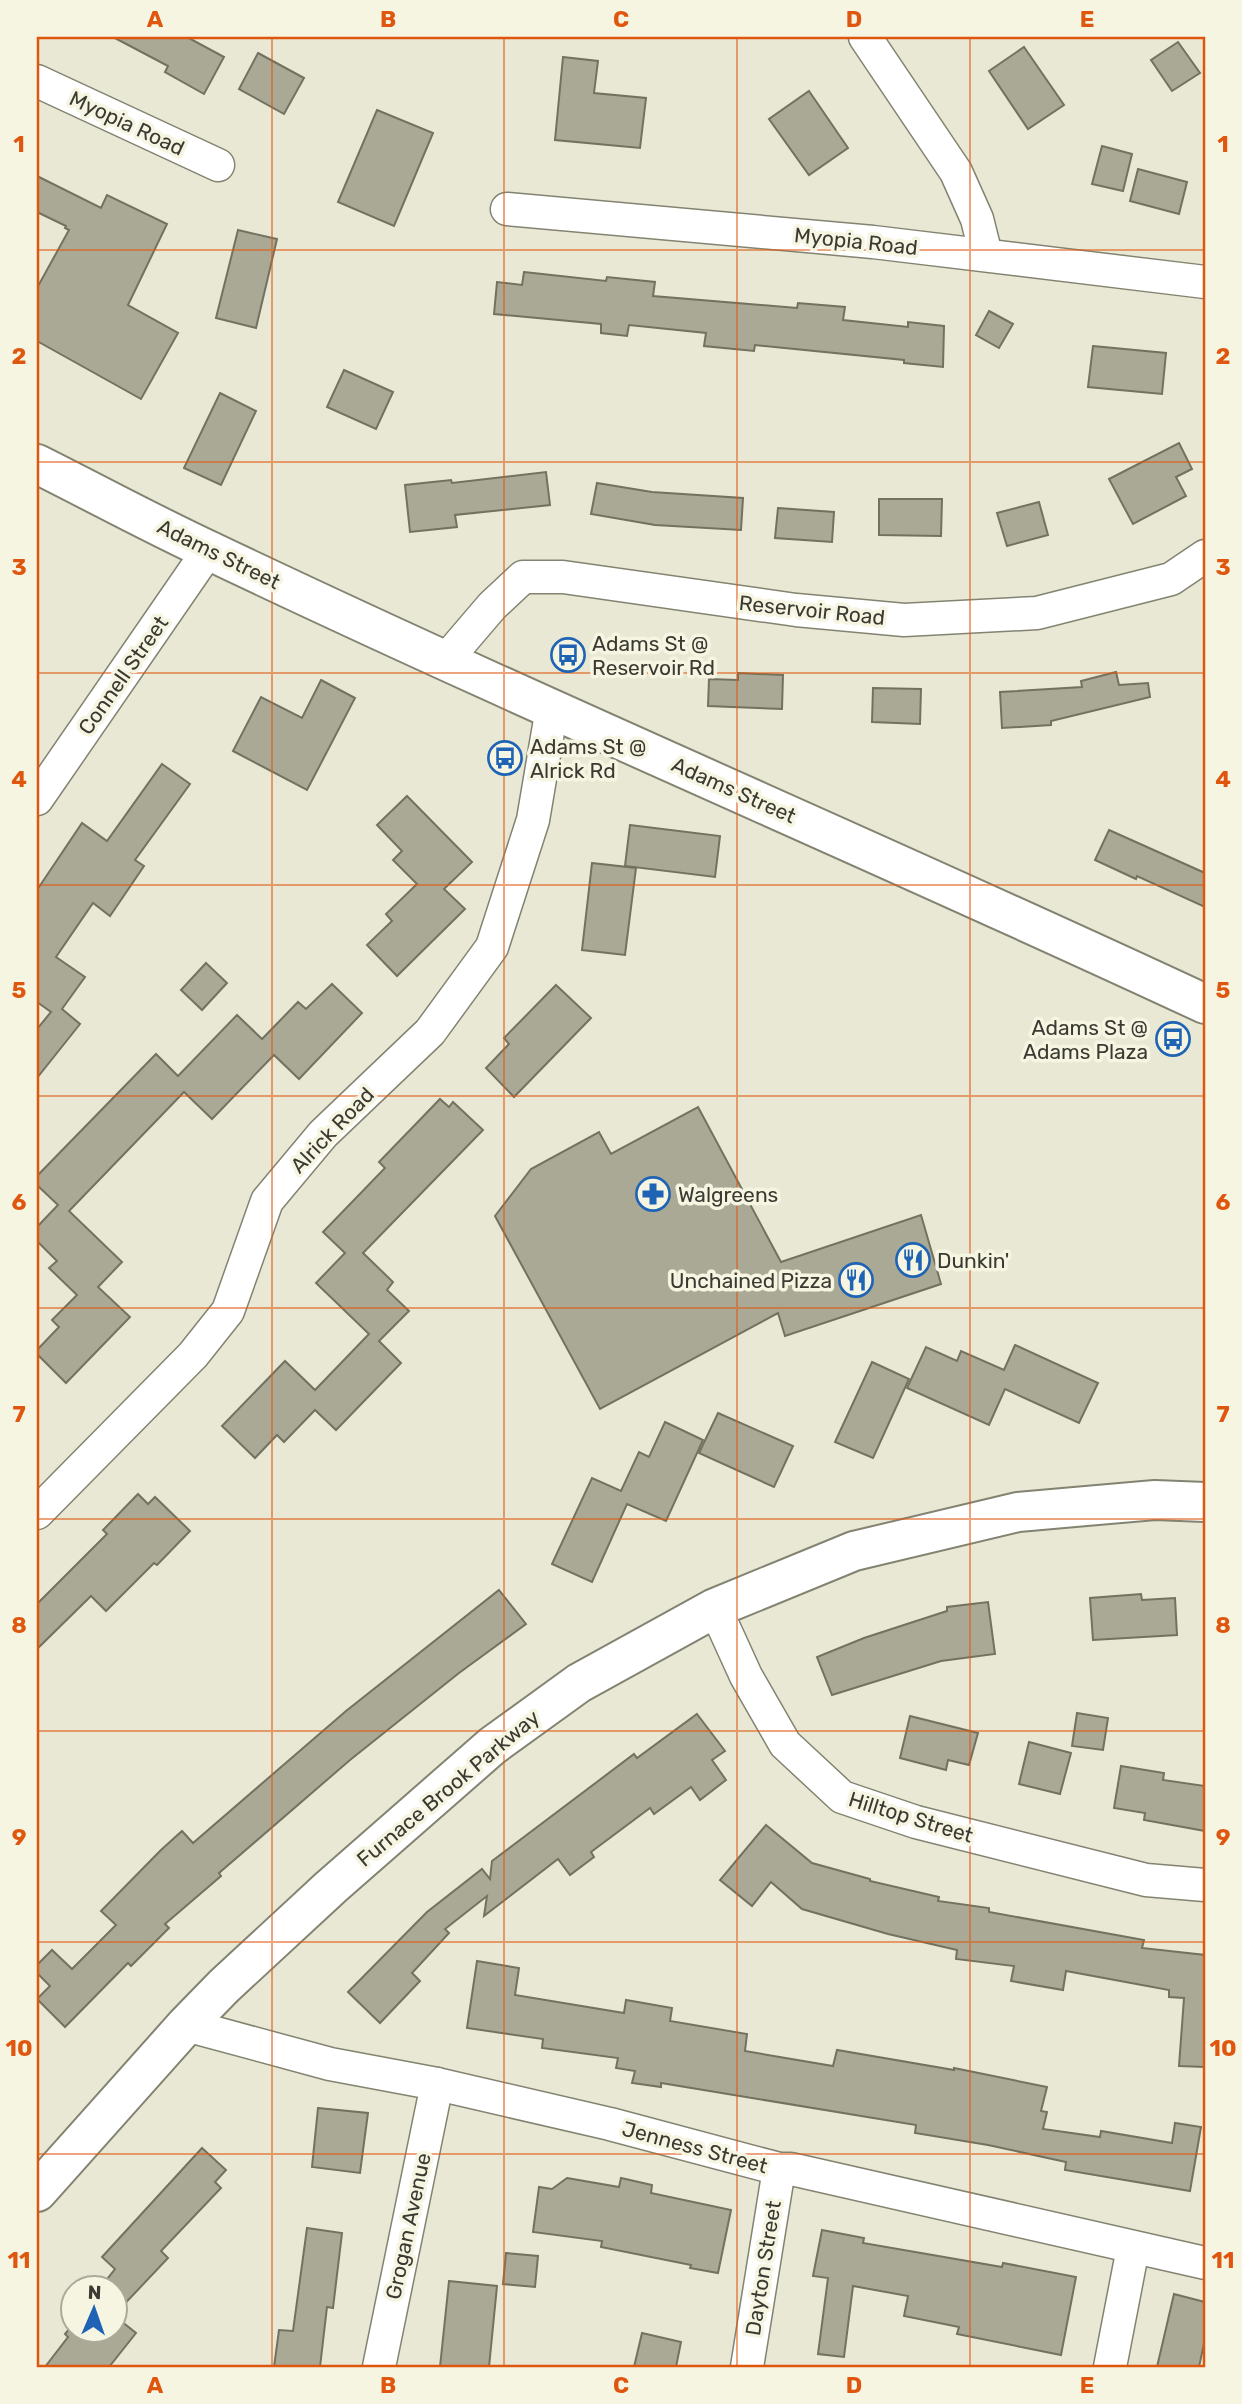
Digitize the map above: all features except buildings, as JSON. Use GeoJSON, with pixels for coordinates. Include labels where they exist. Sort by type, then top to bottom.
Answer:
{"type":"FeatureCollection","features":[{"type":"Feature","properties":{"kind":"main road","name":"Adams Street"},"geometry":{"type":"LineString","coordinates":[[37,464],[208,551],[445,661],[1026,920],[1205,1004]]}},
{"type":"Feature","properties":{"kind":"main road","name":"Furnace Brook Parkway"},"geometry":{"type":"LineString","coordinates":[[37,2192],[224,1986],[331,1887],[492,1746],[579,1683],[715,1608],[854,1551],[1018,1512],[1155,1500],[1205,1502]]}},
{"type":"Feature","properties":{"kind":"street"},"geometry":{"type":"LineString","coordinates":[[865,37],[956,172],[977,219],[986,255]]}},
{"type":"Feature","properties":{"kind":"street","name":"Myopia Road"},"geometry":{"type":"LineString","coordinates":[[37,81],[218,165]]}},
{"type":"Feature","properties":{"kind":"street","name":"Myopia Road"},"geometry":{"type":"LineString","coordinates":[[507,209],[873,242],[1205,282]]}},
{"type":"Feature","properties":{"kind":"street","name":"Connell Street"},"geometry":{"type":"LineString","coordinates":[[37,799],[208,551]]}},
{"type":"Feature","properties":{"kind":"street","name":"Reservoir Road"},"geometry":{"type":"LineString","coordinates":[[445,661],[492,606],[523,577],[563,578],[796,610],[904,620],[1037,613],[1171,579],[1205,556]]}},
{"type":"Feature","properties":{"kind":"street","name":"Alrick Road"},"geometry":{"type":"LineString","coordinates":[[37,1513],[193,1355],[228,1311],[267,1202],[323,1134],[430,1032],[492,947],[533,820],[552,708]]}},
{"type":"Feature","properties":{"kind":"street","name":"Hilltop Street"},"geometry":{"type":"LineString","coordinates":[[715,1608],[746,1676],[785,1744],[842,1797],[916,1822],[1146,1880],[1205,1885]]}},
{"type":"Feature","properties":{"kind":"street","name":"Jenness Street"},"geometry":{"type":"LineString","coordinates":[[186,2025],[330,2064],[437,2084],[610,2124],[779,2169],[791,2169],[1205,2263]]}},
{"type":"Feature","properties":{"kind":"street","name":"Grogan Avenue"},"geometry":{"type":"LineString","coordinates":[[379,2367],[437,2084]]}},
{"type":"Feature","properties":{"kind":"street","name":"Dayton Street"},"geometry":{"type":"LineString","coordinates":[[747,2367],[779,2169]]}},
{"type":"Feature","properties":{"kind":"street"},"geometry":{"type":"LineString","coordinates":[[1110,2367],[1133,2248]]}},
{"type":"Feature","properties":{"kind":"place","name":"Adams St @ Reservoir Rd"},"geometry":{"type":"Point","coordinates":[568,655]}},
{"type":"Feature","properties":{"kind":"place","name":"Adams St @ Alrick Rd"},"geometry":{"type":"Point","coordinates":[505,758]}},
{"type":"Feature","properties":{"kind":"place","name":"Adams St @ Adams Plaza"},"geometry":{"type":"Point","coordinates":[1173,1039]}},
{"type":"Feature","properties":{"kind":"place","name":"Walgreens"},"geometry":{"type":"Point","coordinates":[653,1194]}},
{"type":"Feature","properties":{"kind":"place","name":"Dunkin'"},"geometry":{"type":"Point","coordinates":[913,1260]}},
{"type":"Feature","properties":{"kind":"place","name":"Unchained Pizza"},"geometry":{"type":"Point","coordinates":[856,1280]}}]}
